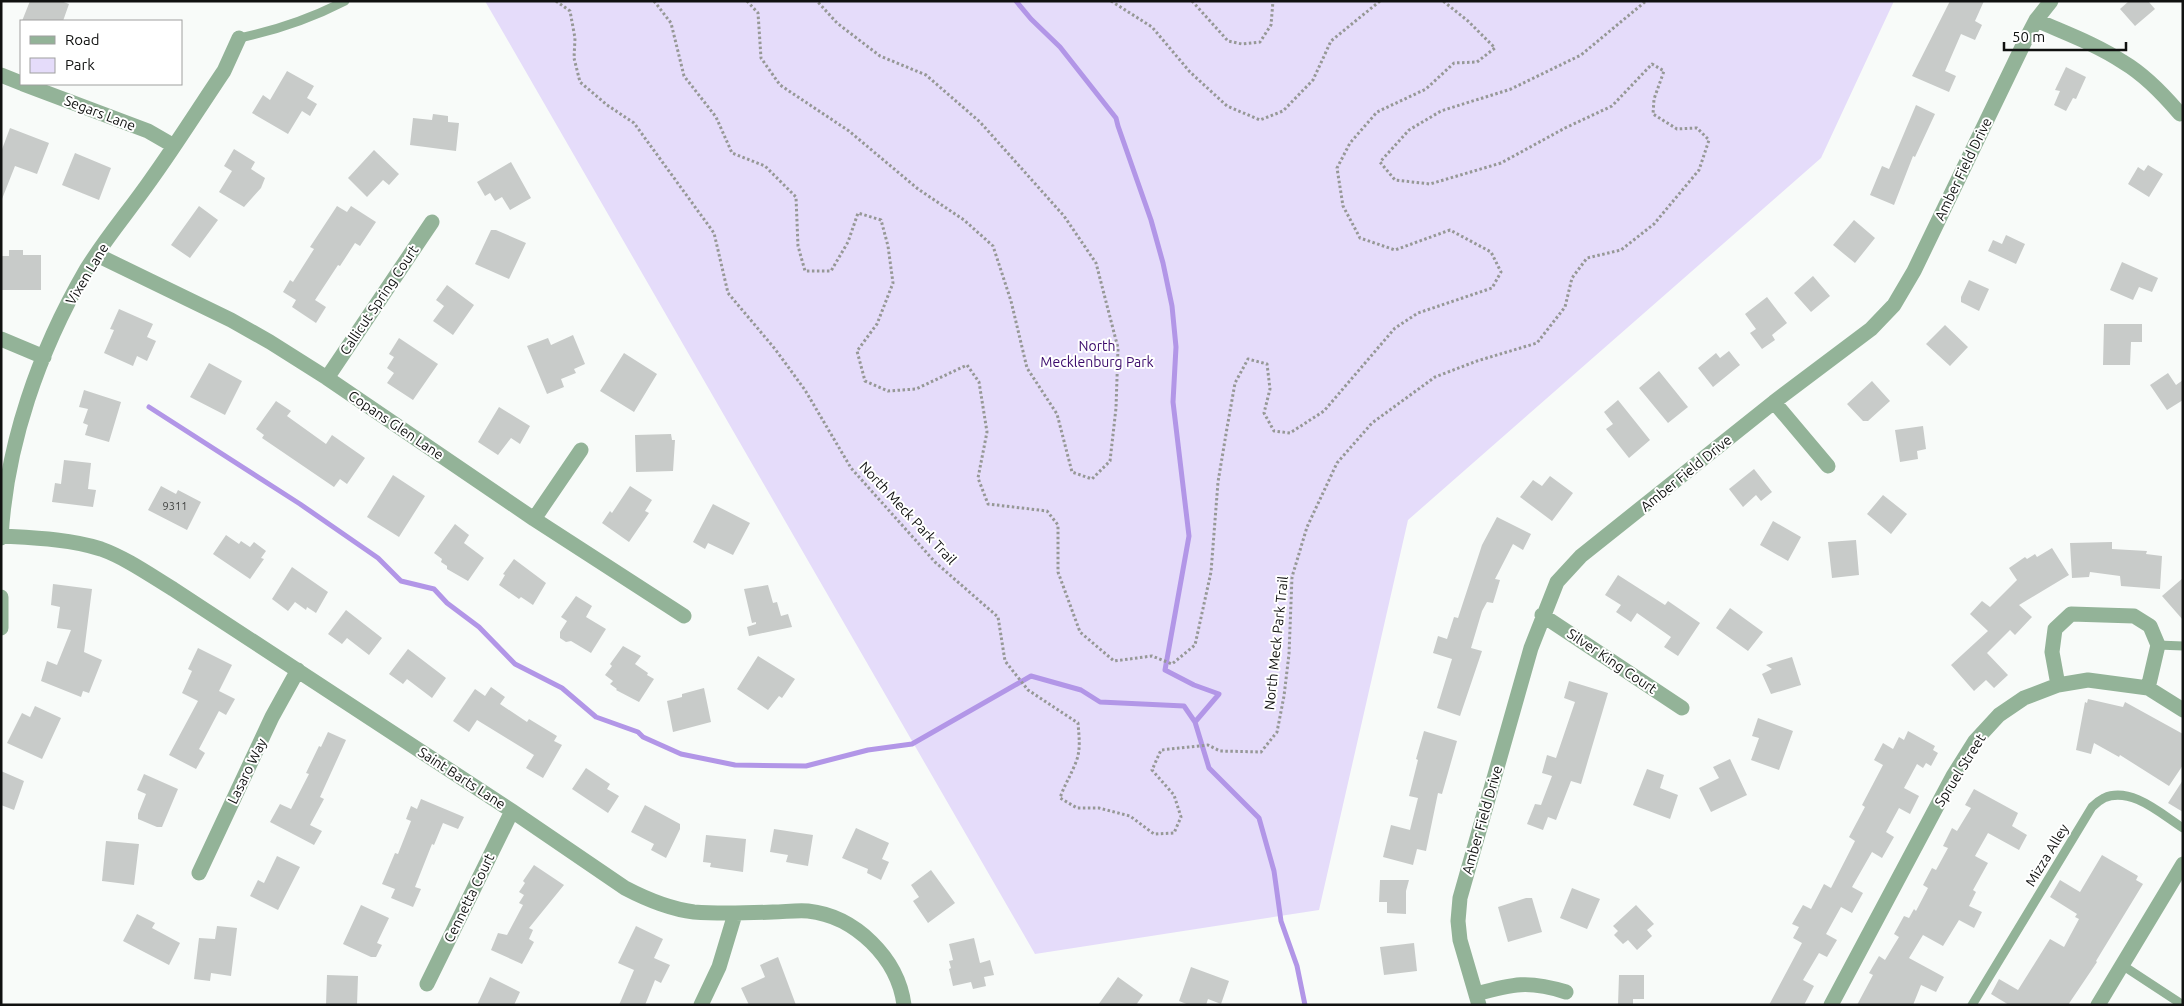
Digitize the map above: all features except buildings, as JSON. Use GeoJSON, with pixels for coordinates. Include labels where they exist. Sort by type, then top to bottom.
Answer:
{"type":"FeatureCollection","features":[{"type":"Feature","properties":{"kind":"street","name":"Amber Field Drive"},"geometry":{"type":"LineString","coordinates":[[1478,999],[1460,940],[1458,921],[1460,898],[1531,648],[1542,615],[1557,582],[1565,571],[1774,402],[1871,329],[1894,305],[1904,291],[2036,20],[2051,1]]}},
{"type":"Feature","properties":{"kind":"street"},"geometry":{"type":"LineString","coordinates":[[2036,20],[2099,48],[2125,62],[2164,95],[2180,114]]}},
{"type":"Feature","properties":{"kind":"street","name":"Vixen Lane"},"geometry":{"type":"LineString","coordinates":[[1,537],[11,462],[21,422],[44,358],[62,316],[97,255],[224,71],[239,38]]}},
{"type":"Feature","properties":{"kind":"street","name":"Segars Lane"},"geometry":{"type":"LineString","coordinates":[[1,75],[20,82]]}},
{"type":"Feature","properties":{"kind":"street","name":"Segars Lane"},"geometry":{"type":"LineString","coordinates":[[27,85],[148,131],[174,146]]}},
{"type":"Feature","properties":{"kind":"street","name":"Callicut Spring Court"},"geometry":{"type":"LineString","coordinates":[[327,378],[432,222]]}},
{"type":"Feature","properties":{"kind":"street","name":"Copans Glen Lane"},"geometry":{"type":"LineString","coordinates":[[97,255],[231,320],[327,378],[534,519],[684,616]]}},
{"type":"Feature","properties":{"kind":"street"},"geometry":{"type":"LineString","coordinates":[[1,339],[44,358]]}},
{"type":"Feature","properties":{"kind":"street"},"geometry":{"type":"LineString","coordinates":[[1774,402],[1828,466]]}},
{"type":"Feature","properties":{"kind":"street"},"geometry":{"type":"LineString","coordinates":[[534,519],[581,450]]}},
{"type":"Feature","properties":{"kind":"street","name":"Saint Barts Lane"},"geometry":{"type":"LineString","coordinates":[[1,537],[52,539],[102,550],[173,588],[626,888],[643,897],[690,911],[735,914],[807,911],[824,914],[838,920],[868,939],[885,955],[896,974],[904,1005]]}},
{"type":"Feature","properties":{"kind":"street"},"geometry":{"type":"LineString","coordinates":[[1,597],[1,628]]}},
{"type":"Feature","properties":{"kind":"street"},"geometry":{"type":"LineString","coordinates":[[2058,685],[2052,652],[2055,630],[2071,614],[2134,616],[2150,626],[2158,645],[2148,688]]}},
{"type":"Feature","properties":{"kind":"street","name":"Silver King Court"},"geometry":{"type":"LineString","coordinates":[[1542,615],[1682,708]]}},
{"type":"Feature","properties":{"kind":"street","name":"Lasaro Way"},"geometry":{"type":"LineString","coordinates":[[198,874],[272,717],[298,670]]}},
{"type":"Feature","properties":{"kind":"street","name":"Spruel Street"},"geometry":{"type":"LineString","coordinates":[[1831,1005],[1953,776],[1975,741],[1999,715],[2024,698],[2058,685],[2088,680],[2148,688],[2183,710]]}},
{"type":"Feature","properties":{"kind":"street","name":"Cennetta Court"},"geometry":{"type":"LineString","coordinates":[[426,984],[512,811]]}},
{"type":"Feature","properties":{"kind":"street"},"geometry":{"type":"LineString","coordinates":[[2098,1005],[2183,864]]}},
{"type":"Feature","properties":{"kind":"street"},"geometry":{"type":"LineString","coordinates":[[701,1005],[719,967],[735,914]]}},
{"type":"Feature","properties":{"kind":"street"},"geometry":{"type":"LineString","coordinates":[[1478,999],[1521,983],[1536,984],[1566,992]]}},
{"type":"Feature","properties":{"kind":"lane"},"geometry":{"type":"LineString","coordinates":[[239,38],[271,32],[311,18],[345,1]]}},
{"type":"Feature","properties":{"kind":"lane"},"geometry":{"type":"LineString","coordinates":[[2158,645],[2183,646]]}},
{"type":"Feature","properties":{"kind":"lane","name":"Mizza Alley"},"geometry":{"type":"LineString","coordinates":[[1972,1005],[2092,807],[2104,798],[2123,794],[2147,804],[2183,828]]}},
{"type":"Feature","properties":{"kind":"lane"},"geometry":{"type":"LineString","coordinates":[[2122,965],[2183,1004]]}},
{"type":"Feature","properties":{"kind":"path","name":"North Meck Park Trail"},"geometry":{"type":"LineString","coordinates":[[556,1],[570,11],[575,38],[574,58],[580,82],[607,105],[634,123],[671,170],[714,233],[728,293],[775,349],[805,390],[851,468],[935,562],[998,617],[1005,661],[1028,690],[1078,723],[1079,743],[1077,761],[1060,798],[1077,808],[1099,808],[1130,816],[1154,834],[1174,834],[1181,817],[1174,795],[1152,770],[1161,750],[1208,745],[1220,751],[1261,752],[1277,732],[1289,654],[1292,577],[1306,527],[1337,463],[1372,423],[1435,377],[1477,361],[1537,343],[1565,307],[1572,278],[1587,258],[1621,250],[1654,224],[1700,170],[1709,140],[1697,128],[1677,129],[1653,114],[1654,99],[1664,71],[1652,64],[1612,106],[1565,128],[1501,163],[1430,184],[1395,180],[1380,162],[1410,130],[1441,111],[1511,89],[1581,55],[1646,1]]}},
{"type":"Feature","properties":{"kind":"path"},"geometry":{"type":"LineString","coordinates":[[654,1],[670,23],[684,76],[716,117],[732,154],[765,166],[796,197],[798,246],[806,271],[831,271],[848,242],[858,213],[881,220],[888,246],[893,283],[877,324],[857,351],[865,381],[888,391],[916,388],[967,365],[979,382],[987,432],[978,478],[988,504],[1047,511],[1058,525],[1058,572],[1080,632],[1114,661],[1152,656],[1172,664],[1195,645],[1211,572],[1218,482],[1227,428],[1236,383],[1248,360],[1267,364],[1270,389],[1264,413],[1274,431],[1290,433],[1324,411],[1395,328],[1418,313],[1492,288],[1501,272],[1491,252],[1450,230],[1395,250],[1360,238],[1343,206],[1337,168],[1350,143],[1377,112],[1426,89],[1454,63],[1477,62],[1495,48],[1468,21],[1442,1]]}},
{"type":"Feature","properties":{"kind":"path"},"geometry":{"type":"LineString","coordinates":[[748,1],[758,13],[762,58],[780,85],[849,131],[918,189],[964,220],[993,246],[1011,301],[1027,368],[1057,414],[1072,472],[1092,478],[1110,461],[1116,408],[1118,348],[1096,262],[1064,216],[980,122],[926,75],[880,56],[837,23],[818,1]]}},
{"type":"Feature","properties":{"kind":"path"},"geometry":{"type":"LineString","coordinates":[[1111,1],[1152,27],[1190,72],[1227,106],[1260,120],[1283,111],[1312,80],[1331,41],[1380,1]]}},
{"type":"Feature","properties":{"kind":"path"},"geometry":{"type":"LineString","coordinates":[[1192,1],[1228,40],[1242,44],[1260,42],[1271,25],[1273,1]]}},
{"type":"Feature","properties":{"kind":"green space","name":"North Mecklenburg Park"},"geometry":{"type":"Polygon","coordinates":[[[485,1],[1894,1],[1821,158],[1408,520],[1319,910],[1035,954],[485,1]]]}},
{"type":"Feature","properties":{"kind":"waterway"},"geometry":{"type":"LineString","coordinates":[[1016,1],[1031,19],[1060,47],[1116,118],[1151,220],[1163,263],[1172,306],[1176,347],[1173,402],[1189,536],[1165,670],[1194,685],[1219,694],[1195,722]]}},
{"type":"Feature","properties":{"kind":"waterway"},"geometry":{"type":"LineString","coordinates":[[149,407],[300,504],[378,558],[401,581],[434,589],[447,603],[479,627],[515,664],[562,688],[596,717],[638,732],[643,737],[681,754],[735,765],[806,766],[868,750],[912,744],[1031,676],[1081,690],[1100,702],[1184,706],[1195,722],[1209,768],[1259,818],[1274,871],[1281,921],[1297,966],[1305,1005]]}}]}
